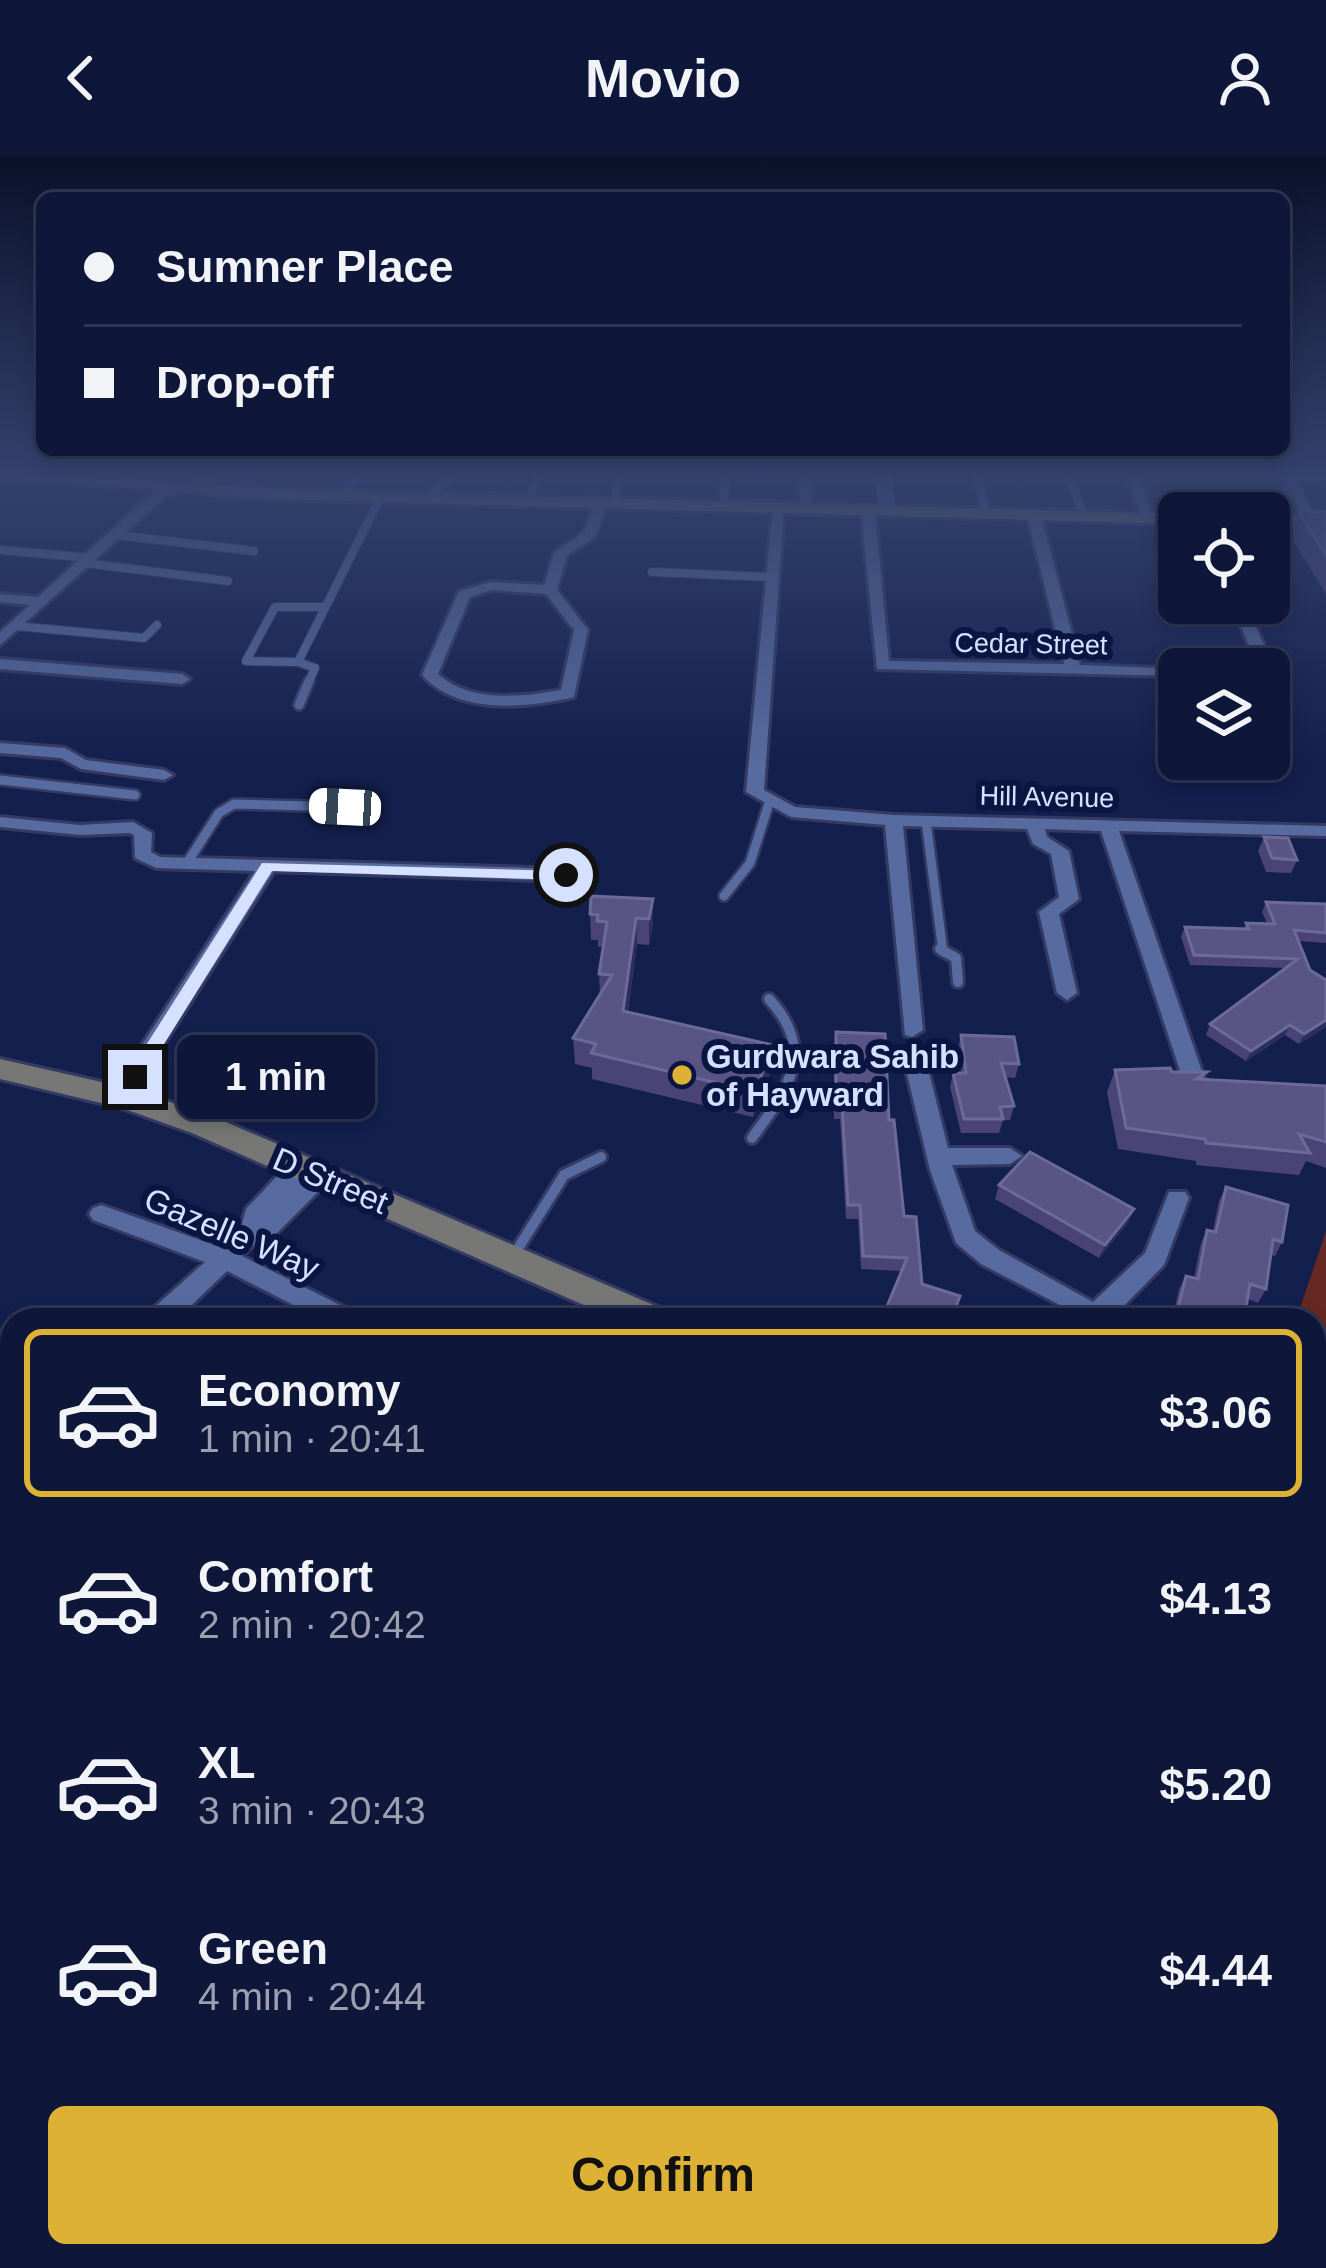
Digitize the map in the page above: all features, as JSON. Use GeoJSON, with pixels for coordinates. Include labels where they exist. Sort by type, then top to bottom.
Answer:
{"type":"FeatureCollection","features":[{"type":"Feature","properties":{"kind":"street"},"geometry":{"type":"LineString","coordinates":[[0,640],[78,570]]}},
{"type":"Feature","properties":{"kind":"street"},"geometry":{"type":"LineString","coordinates":[[550,590],[557,570]]}},
{"type":"Feature","properties":{"kind":"street"},"geometry":{"type":"LineString","coordinates":[[769,803],[755,792],[773,570]]}},
{"type":"Feature","properties":{"kind":"street","name":"Cedar Street"},"geometry":{"type":"LineString","coordinates":[[881,570],[882,666],[1158,670]]}},
{"type":"Feature","properties":{"kind":"street"},"geometry":{"type":"LineString","coordinates":[[1048,570],[1073,668]]}},
{"type":"Feature","properties":{"kind":"street"},"geometry":{"type":"LineString","coordinates":[[491,586],[550,590],[581,630],[568,694],[479,698],[437,685],[430,675],[464,594],[491,586]]}},
{"type":"Feature","properties":{"kind":"street"},"geometry":{"type":"LineString","coordinates":[[0,598],[42,602]]}},
{"type":"Feature","properties":{"kind":"street"},"geometry":{"type":"LineString","coordinates":[[0,664],[182,679]]}},
{"type":"Feature","properties":{"kind":"street"},"geometry":{"type":"LineString","coordinates":[[0,748],[65,753],[81,764],[164,775]]}},
{"type":"Feature","properties":{"kind":"street","name":"Hill Avenue"},"geometry":{"type":"LineString","coordinates":[[769,803],[791,812],[894,820],[1326,831]]}},
{"type":"Feature","properties":{"kind":"street"},"geometry":{"type":"LineString","coordinates":[[894,820],[912,1041],[939,1157],[965,1236],[990,1258],[1078,1308]]}},
{"type":"Feature","properties":{"kind":"street"},"geometry":{"type":"LineString","coordinates":[[0,822],[80,830],[133,827],[143,833],[142,854],[156,862],[566,875]]}},
{"type":"Feature","properties":{"kind":"street"},"geometry":{"type":"LineString","coordinates":[[1035,824],[1039,840],[1060,851],[1069,899],[1049,912],[1067,993]]}},
{"type":"Feature","properties":{"kind":"street"},"geometry":{"type":"LineString","coordinates":[[1108,825],[1195,1083]]}},
{"type":"Feature","properties":{"kind":"street"},"geometry":{"type":"LineString","coordinates":[[119,1097],[267,867]]}},
{"type":"Feature","properties":{"kind":"street","name":"D Street"},"geometry":{"type":"LineString","coordinates":[[0,1069],[119,1097],[203,1125],[625,1308]]}},
{"type":"Feature","properties":{"kind":"street"},"geometry":{"type":"LineString","coordinates":[[939,1157],[1010,1156]]}},
{"type":"Feature","properties":{"kind":"street"},"geometry":{"type":"LineString","coordinates":[[172,1308],[253,1231],[267,1227],[310,1172]]}},
{"type":"Feature","properties":{"kind":"street"},"geometry":{"type":"LineString","coordinates":[[1106,1308],[1155,1258],[1177,1198]]}},
{"type":"Feature","properties":{"kind":"street","name":"Gazelle Way"},"geometry":{"type":"LineString","coordinates":[[101,1214],[225,1259],[324,1308]]}},
{"type":"Feature","properties":{"kind":"lane"},"geometry":{"type":"LineString","coordinates":[[148,570],[228,581]]}},
{"type":"Feature","properties":{"kind":"lane"},"geometry":{"type":"LineString","coordinates":[[298,662],[344,570]]}},
{"type":"Feature","properties":{"kind":"lane"},"geometry":{"type":"LineString","coordinates":[[652,572],[772,577]]}},
{"type":"Feature","properties":{"kind":"lane"},"geometry":{"type":"LineString","coordinates":[[299,705],[315,668],[298,662],[246,661],[275,608],[325,608]]}},
{"type":"Feature","properties":{"kind":"lane"},"geometry":{"type":"LineString","coordinates":[[16,626],[144,638],[157,625]]}},
{"type":"Feature","properties":{"kind":"lane"},"geometry":{"type":"LineString","coordinates":[[0,780],[135,796]]}},
{"type":"Feature","properties":{"kind":"lane"},"geometry":{"type":"LineString","coordinates":[[724,896],[750,862],[769,803]]}},
{"type":"Feature","properties":{"kind":"lane"},"geometry":{"type":"LineString","coordinates":[[187,863],[219,813],[234,804],[345,807]]}},
{"type":"Feature","properties":{"kind":"lane"},"geometry":{"type":"LineString","coordinates":[[926,821],[940,951],[956,958],[958,982]]}},
{"type":"Feature","properties":{"kind":"lane"},"geometry":{"type":"LineString","coordinates":[[752,1138],[786,1092],[794,1047],[793,1027],[769,999]]}},
{"type":"Feature","properties":{"kind":"lane"},"geometry":{"type":"LineString","coordinates":[[511,1259],[564,1175],[601,1157]]}},
{"type":"Feature","properties":{"kind":"shaded area"},"geometry":{"type":"Polygon","coordinates":[[[1326,1231],[1326,1308],[1300,1308],[1326,1231]]]}},
{"type":"Feature","properties":{"kind":"building"},"geometry":{"type":"Polygon","coordinates":[[[1264,837],[1288,838],[1297,860],[1272,858],[1264,837]]]}},
{"type":"Feature","properties":{"kind":"building"},"geometry":{"type":"Polygon","coordinates":[[[591,896],[653,899],[649,919],[636,918],[623,1011],[773,1045],[755,1092],[591,1053],[596,1044],[573,1038],[612,975],[599,974],[607,922],[590,914],[591,896]]]}},
{"type":"Feature","properties":{"kind":"building"},"geometry":{"type":"Polygon","coordinates":[[[1266,902],[1326,904],[1326,933],[1294,930],[1310,970],[1326,980],[1326,1020],[1304,1034],[1290,1025],[1251,1051],[1210,1024],[1298,959],[1194,955],[1185,927],[1249,929],[1246,923],[1275,924],[1266,902]]]}},
{"type":"Feature","properties":{"kind":"building"},"geometry":{"type":"Polygon","coordinates":[[[836,1032],[885,1034],[889,1120],[894,1120],[904,1216],[916,1217],[922,1284],[960,1296],[956,1308],[886,1308],[907,1258],[863,1256],[860,1205],[848,1205],[842,1105],[836,1105],[836,1032]]]}},
{"type":"Feature","properties":{"kind":"building"},"geometry":{"type":"Polygon","coordinates":[[[961,1035],[1014,1037],[1019,1064],[1001,1063],[1014,1106],[1000,1107],[1003,1119],[964,1119],[953,1073],[966,1073],[961,1035]]]}},
{"type":"Feature","properties":{"kind":"building"},"geometry":{"type":"Polygon","coordinates":[[[1170,1068],[1172,1072],[1207,1072],[1196,1079],[1326,1086],[1326,1142],[1299,1134],[1310,1153],[1206,1143],[1205,1139],[1126,1128],[1115,1070],[1170,1068]]]}},
{"type":"Feature","properties":{"kind":"building"},"geometry":{"type":"Polygon","coordinates":[[[1030,1152],[1134,1209],[1105,1245],[999,1185],[1030,1152]]]}},
{"type":"Feature","properties":{"kind":"building"},"geometry":{"type":"Polygon","coordinates":[[[1226,1187],[1288,1205],[1282,1242],[1273,1239],[1266,1289],[1250,1284],[1246,1308],[1178,1308],[1186,1276],[1198,1279],[1207,1230],[1216,1232],[1226,1187]]]}},
{"type":"Feature","properties":{"kind":"place","name":"Gurdwara Sahib of Hayward"},"geometry":{"type":"Point","coordinates":[682,1075]}},
{"type":"Feature","properties":{"kind":"route"},"geometry":{"type":"LineString","coordinates":[[135,1077],[267,867],[566,875]]}}]}
